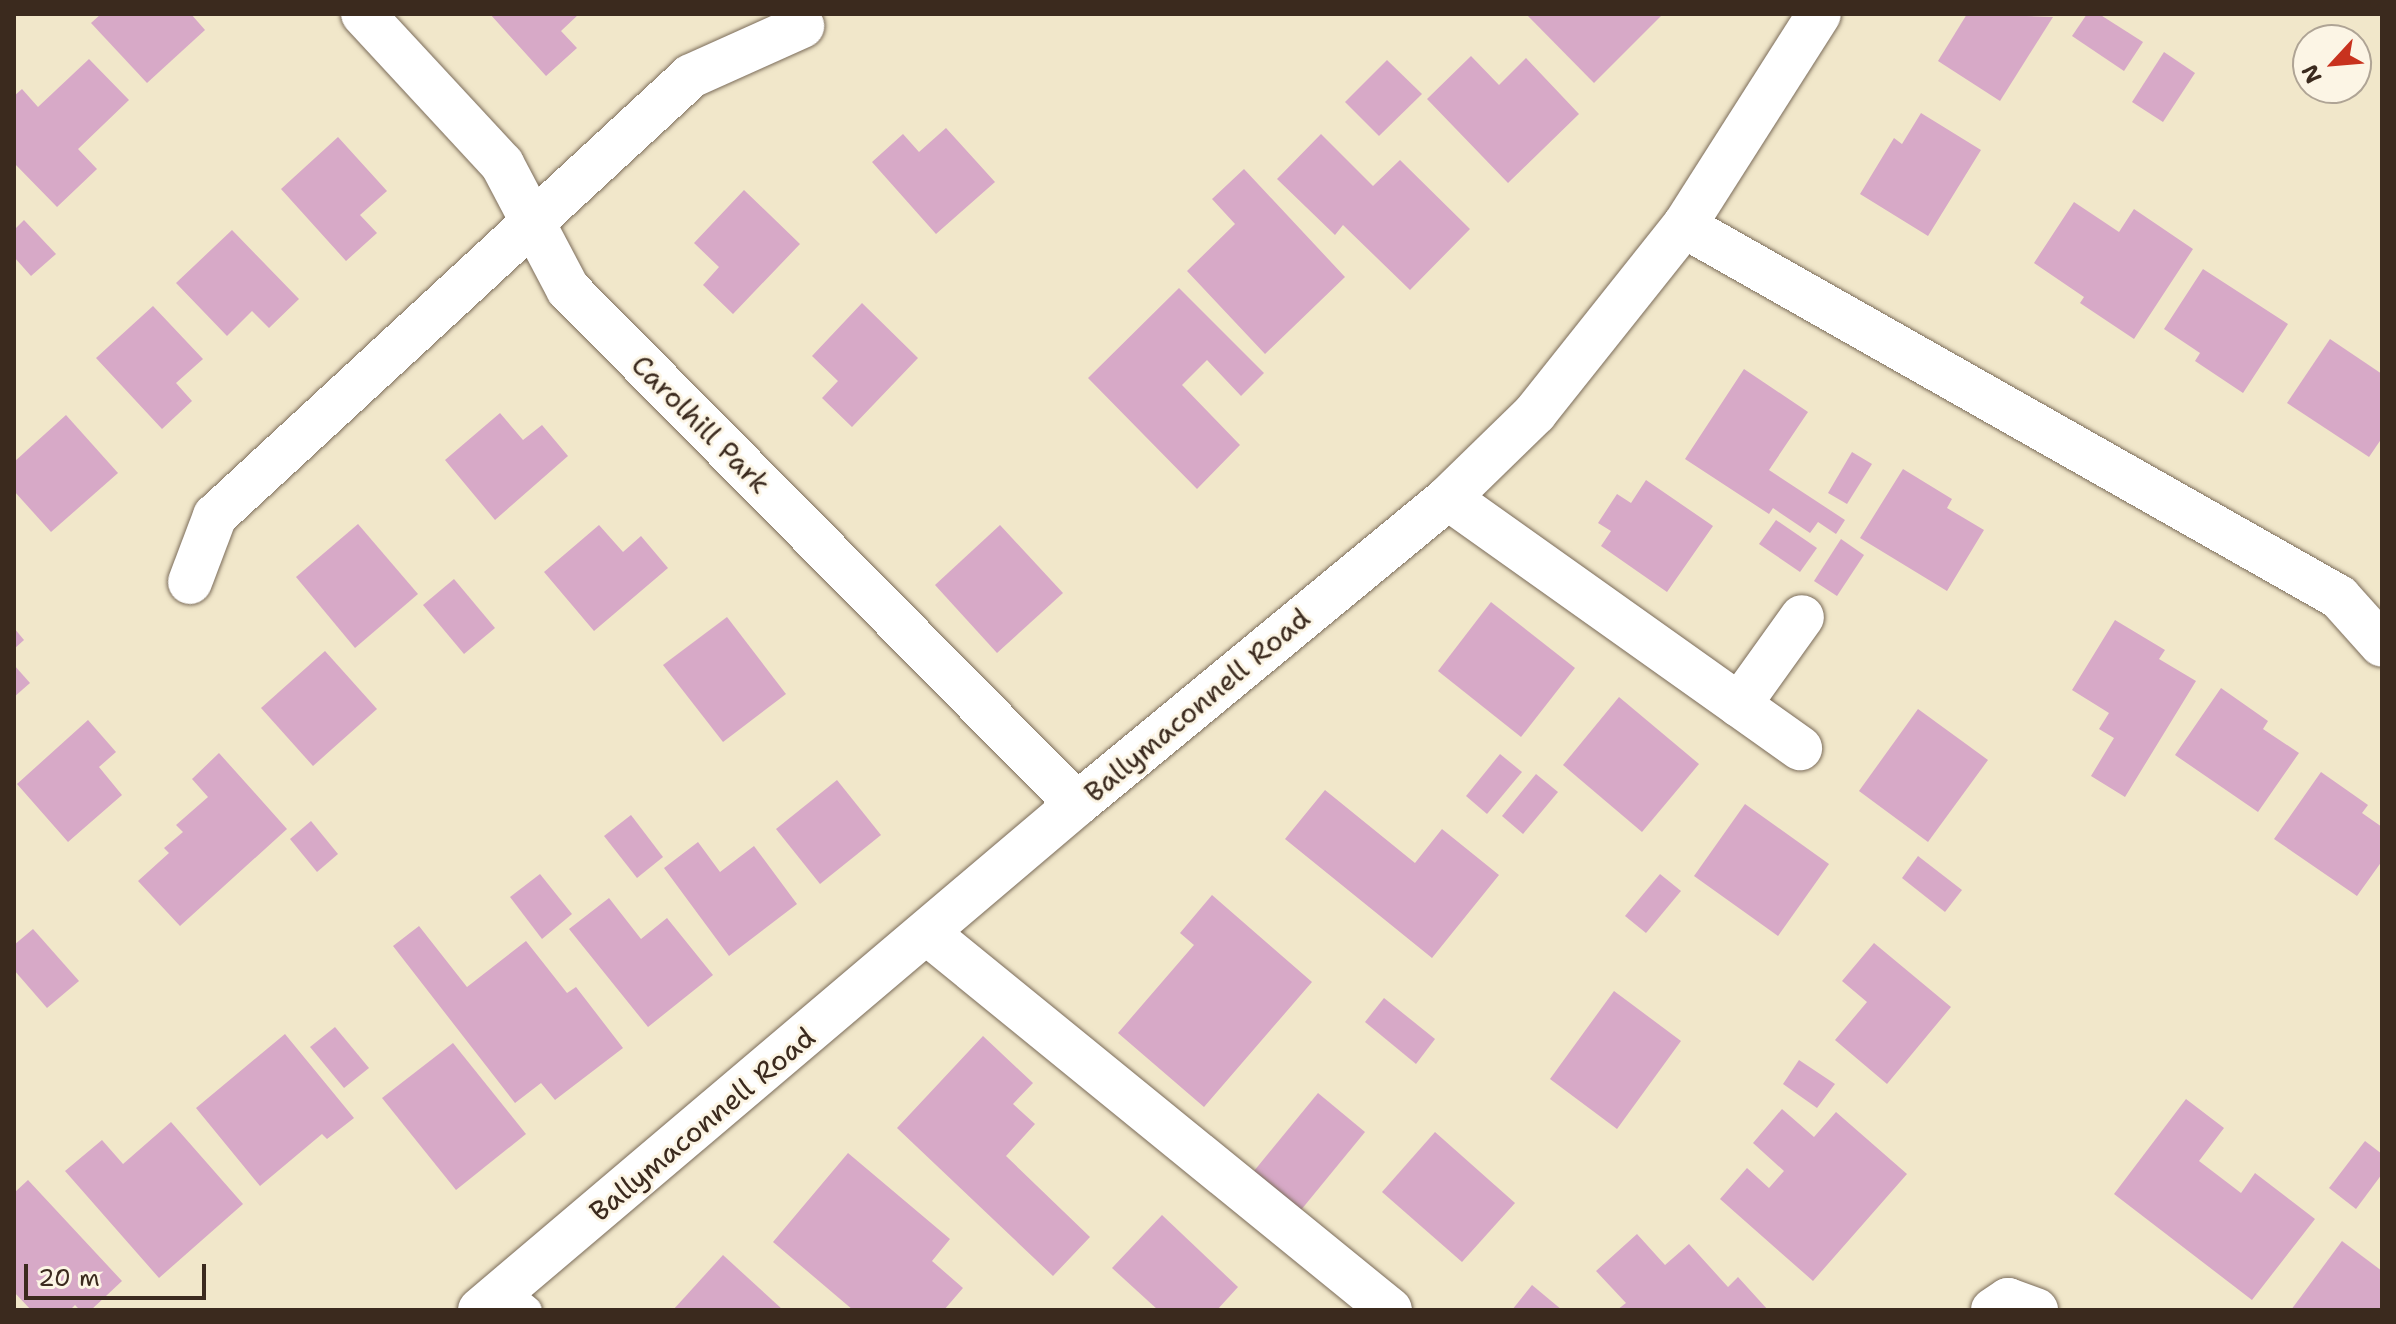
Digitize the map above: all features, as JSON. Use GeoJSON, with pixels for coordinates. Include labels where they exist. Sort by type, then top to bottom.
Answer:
{"type":"FeatureCollection","features":[{"type":"Feature","properties":{"kind":"street","name":"Carolhill Park"},"geometry":{"type":"LineString","coordinates":[[363,14],[502,164],[532,226],[568,289],[1077,804]]}},
{"type":"Feature","properties":{"kind":"street","name":"Ballymaconnell Road"},"geometry":{"type":"LineString","coordinates":[[505,1303],[1077,804],[1448,498],[1535,413],[1684,226],[1819,14]]}},
{"type":"Feature","properties":{"kind":"street"},"geometry":{"type":"LineString","coordinates":[[190,582],[215,516],[691,76],[802,26]]}},
{"type":"Feature","properties":{"kind":"street"},"geometry":{"type":"LineString","coordinates":[[1684,226],[2339,597],[2382,645]]}},
{"type":"Feature","properties":{"kind":"street"},"geometry":{"type":"LineString","coordinates":[[1448,498],[1800,748]]}},
{"type":"Feature","properties":{"kind":"street"},"geometry":{"type":"LineString","coordinates":[[1739,705],[1802,617]]}},
{"type":"Feature","properties":{"kind":"street"},"geometry":{"type":"LineString","coordinates":[[927,933],[1390,1310]]}},
{"type":"Feature","properties":{"kind":"street"},"geometry":{"type":"LineString","coordinates":[[1993,1310],[2008,1300],[2036,1310]]}},
{"type":"Feature","properties":{"kind":"building"},"geometry":{"type":"Polygon","coordinates":[[[101,14],[191,14],[205,30],[147,83],[91,23],[101,14]]]}},
{"type":"Feature","properties":{"kind":"building"},"geometry":{"type":"Polygon","coordinates":[[[490,14],[579,14],[561,31],[577,48],[546,76],[490,14]]]}},
{"type":"Feature","properties":{"kind":"building"},"geometry":{"type":"Polygon","coordinates":[[[1526,14],[1663,14],[1594,83],[1526,14]]]}},
{"type":"Feature","properties":{"kind":"building"},"geometry":{"type":"Polygon","coordinates":[[[1967,14],[2053,17],[2000,101],[1938,61],[1967,14]]]}},
{"type":"Feature","properties":{"kind":"building"},"geometry":{"type":"Polygon","coordinates":[[[2087,14],[2099,14],[2143,42],[2124,71],[2072,36],[2087,14]]]}},
{"type":"Feature","properties":{"kind":"building"},"geometry":{"type":"Polygon","coordinates":[[[2164,52],[2195,73],[2163,122],[2132,102],[2164,52]]]}},
{"type":"Feature","properties":{"kind":"building"},"geometry":{"type":"Polygon","coordinates":[[[1471,56],[1499,85],[1526,58],[1579,114],[1508,183],[1427,99],[1471,56]]]}},
{"type":"Feature","properties":{"kind":"building"},"geometry":{"type":"Polygon","coordinates":[[[89,59],[129,100],[78,149],[97,169],[57,207],[14,163],[14,96],[22,89],[38,107],[89,59]]]}},
{"type":"Feature","properties":{"kind":"building"},"geometry":{"type":"Polygon","coordinates":[[[1387,60],[1422,94],[1379,136],[1345,102],[1387,60]]]}},
{"type":"Feature","properties":{"kind":"building"},"geometry":{"type":"Polygon","coordinates":[[[1921,113],[1981,150],[1928,236],[1860,194],[1894,138],[1902,144],[1921,113]]]}},
{"type":"Feature","properties":{"kind":"building"},"geometry":{"type":"Polygon","coordinates":[[[946,128],[995,182],[936,234],[872,162],[903,134],[919,152],[946,128]]]}},
{"type":"Feature","properties":{"kind":"building"},"geometry":{"type":"Polygon","coordinates":[[[1321,134],[1373,186],[1400,160],[1470,229],[1410,290],[1343,225],[1335,235],[1277,179],[1321,134]]]}},
{"type":"Feature","properties":{"kind":"building"},"geometry":{"type":"Polygon","coordinates":[[[338,137],[387,191],[360,215],[377,233],[346,261],[281,189],[338,137]]]}},
{"type":"Feature","properties":{"kind":"building"},"geometry":{"type":"Polygon","coordinates":[[[1244,169],[1345,277],[1265,354],[1187,271],[1235,224],[1212,199],[1244,169]]]}},
{"type":"Feature","properties":{"kind":"building"},"geometry":{"type":"Polygon","coordinates":[[[744,190],[800,244],[733,314],[703,285],[719,267],[694,243],[744,190]]]}},
{"type":"Feature","properties":{"kind":"building"},"geometry":{"type":"Polygon","coordinates":[[[2074,202],[2119,232],[2134,209],[2193,249],[2134,339],[2080,303],[2084,297],[2034,263],[2074,202]]]}},
{"type":"Feature","properties":{"kind":"building"},"geometry":{"type":"Polygon","coordinates":[[[24,220],[56,254],[31,276],[14,257],[14,230],[24,220]]]}},
{"type":"Feature","properties":{"kind":"building"},"geometry":{"type":"Polygon","coordinates":[[[232,230],[299,299],[269,328],[252,311],[227,336],[176,283],[232,230]]]}},
{"type":"Feature","properties":{"kind":"building"},"geometry":{"type":"Polygon","coordinates":[[[2203,269],[2288,324],[2243,393],[2195,361],[2200,353],[2164,329],[2203,269]]]}},
{"type":"Feature","properties":{"kind":"building"},"geometry":{"type":"Polygon","coordinates":[[[1179,288],[1264,373],[1241,396],[1207,360],[1182,385],[1240,445],[1197,489],[1088,378],[1179,288]]]}},
{"type":"Feature","properties":{"kind":"building"},"geometry":{"type":"Polygon","coordinates":[[[862,303],[918,358],[852,427],[822,398],[838,381],[812,356],[862,303]]]}},
{"type":"Feature","properties":{"kind":"building"},"geometry":{"type":"Polygon","coordinates":[[[153,306],[203,359],[176,383],[192,401],[162,429],[96,358],[153,306]]]}},
{"type":"Feature","properties":{"kind":"building"},"geometry":{"type":"Polygon","coordinates":[[[2330,339],[2382,374],[2382,438],[2369,457],[2287,403],[2330,339]]]}},
{"type":"Feature","properties":{"kind":"building"},"geometry":{"type":"Polygon","coordinates":[[[1744,369],[1808,412],[1769,470],[1845,520],[1836,534],[1818,522],[1810,533],[1773,508],[1769,514],[1685,459],[1744,369]]]}},
{"type":"Feature","properties":{"kind":"building"},"geometry":{"type":"Polygon","coordinates":[[[500,413],[523,440],[542,425],[568,456],[495,520],[445,460],[500,413]]]}},
{"type":"Feature","properties":{"kind":"building"},"geometry":{"type":"Polygon","coordinates":[[[66,415],[118,473],[51,532],[14,491],[14,462],[66,415]]]}},
{"type":"Feature","properties":{"kind":"building"},"geometry":{"type":"Polygon","coordinates":[[[1852,452],[1872,464],[1847,504],[1828,493],[1852,452]]]}},
{"type":"Feature","properties":{"kind":"building"},"geometry":{"type":"Polygon","coordinates":[[[1903,469],[1952,499],[1947,508],[1984,530],[1947,591],[1860,538],[1903,469]]]}},
{"type":"Feature","properties":{"kind":"building"},"geometry":{"type":"Polygon","coordinates":[[[1646,480],[1713,526],[1667,592],[1601,546],[1611,531],[1598,523],[1617,494],[1631,503],[1646,480]]]}},
{"type":"Feature","properties":{"kind":"building"},"geometry":{"type":"Polygon","coordinates":[[[1776,520],[1817,548],[1800,572],[1759,544],[1776,520]]]}},
{"type":"Feature","properties":{"kind":"building"},"geometry":{"type":"Polygon","coordinates":[[[358,524],[418,594],[355,648],[296,577],[358,524]]]}},
{"type":"Feature","properties":{"kind":"building"},"geometry":{"type":"Polygon","coordinates":[[[599,525],[623,552],[641,536],[668,568],[594,631],[544,572],[599,525]]]}},
{"type":"Feature","properties":{"kind":"building"},"geometry":{"type":"Polygon","coordinates":[[[1000,525],[1063,593],[997,653],[935,585],[1000,525]]]}},
{"type":"Feature","properties":{"kind":"building"},"geometry":{"type":"Polygon","coordinates":[[[1841,539],[1864,555],[1837,596],[1814,581],[1841,539]]]}},
{"type":"Feature","properties":{"kind":"building"},"geometry":{"type":"Polygon","coordinates":[[[454,579],[495,628],[464,654],[423,605],[454,579]]]}},
{"type":"Feature","properties":{"kind":"building"},"geometry":{"type":"Polygon","coordinates":[[[1491,602],[1575,668],[1521,737],[1438,671],[1491,602]]]}},
{"type":"Feature","properties":{"kind":"building"},"geometry":{"type":"Polygon","coordinates":[[[727,617],[786,694],[723,742],[663,665],[727,617]]]}},
{"type":"Feature","properties":{"kind":"building"},"geometry":{"type":"Polygon","coordinates":[[[2115,620],[2165,650],[2159,659],[2196,681],[2125,797],[2091,776],[2114,738],[2099,729],[2109,713],[2072,690],[2115,620]]]}},
{"type":"Feature","properties":{"kind":"building"},"geometry":{"type":"Polygon","coordinates":[[[14,628],[24,640],[14,649],[14,628]]]}},
{"type":"Feature","properties":{"kind":"building"},"geometry":{"type":"Polygon","coordinates":[[[325,651],[377,709],[313,766],[261,708],[325,651]]]}},
{"type":"Feature","properties":{"kind":"building"},"geometry":{"type":"Polygon","coordinates":[[[14,665],[30,683],[14,697],[14,665]]]}},
{"type":"Feature","properties":{"kind":"building"},"geometry":{"type":"Polygon","coordinates":[[[2221,688],[2268,721],[2263,729],[2299,753],[2258,812],[2175,755],[2221,688]]]}},
{"type":"Feature","properties":{"kind":"building"},"geometry":{"type":"Polygon","coordinates":[[[1619,697],[1699,764],[1642,832],[1563,765],[1619,697]]]}},
{"type":"Feature","properties":{"kind":"building"},"geometry":{"type":"Polygon","coordinates":[[[1918,709],[1988,760],[1928,842],[1859,791],[1918,709]]]}},
{"type":"Feature","properties":{"kind":"building"},"geometry":{"type":"Polygon","coordinates":[[[88,720],[116,752],[99,767],[122,795],[68,842],[17,784],[88,720]]]}},
{"type":"Feature","properties":{"kind":"building"},"geometry":{"type":"Polygon","coordinates":[[[219,753],[287,829],[180,926],[138,881],[169,853],[164,848],[183,832],[176,825],[208,797],[192,779],[219,753]]]}},
{"type":"Feature","properties":{"kind":"building"},"geometry":{"type":"Polygon","coordinates":[[[1500,754],[1522,772],[1487,814],[1466,796],[1500,754]]]}},
{"type":"Feature","properties":{"kind":"building"},"geometry":{"type":"Polygon","coordinates":[[[2321,772],[2368,805],[2362,813],[2382,827],[2382,861],[2357,896],[2274,839],[2321,772]]]}},
{"type":"Feature","properties":{"kind":"building"},"geometry":{"type":"Polygon","coordinates":[[[1536,774],[1558,792],[1523,834],[1502,816],[1536,774]]]}},
{"type":"Feature","properties":{"kind":"building"},"geometry":{"type":"Polygon","coordinates":[[[837,780],[881,835],[820,884],[776,829],[837,780]]]}},
{"type":"Feature","properties":{"kind":"building"},"geometry":{"type":"Polygon","coordinates":[[[1325,790],[1415,863],[1442,829],[1499,875],[1432,958],[1285,839],[1325,790]]]}},
{"type":"Feature","properties":{"kind":"building"},"geometry":{"type":"Polygon","coordinates":[[[1745,804],[1829,864],[1778,936],[1694,876],[1745,804]]]}},
{"type":"Feature","properties":{"kind":"building"},"geometry":{"type":"Polygon","coordinates":[[[631,815],[663,857],[637,878],[604,836],[631,815]]]}},
{"type":"Feature","properties":{"kind":"building"},"geometry":{"type":"Polygon","coordinates":[[[311,821],[338,854],[317,872],[290,839],[311,821]]]}},
{"type":"Feature","properties":{"kind":"building"},"geometry":{"type":"Polygon","coordinates":[[[698,842],[720,872],[754,846],[797,904],[729,956],[664,868],[698,842]]]}},
{"type":"Feature","properties":{"kind":"building"},"geometry":{"type":"Polygon","coordinates":[[[1918,856],[1962,890],[1945,912],[1902,878],[1918,856]]]}},
{"type":"Feature","properties":{"kind":"building"},"geometry":{"type":"Polygon","coordinates":[[[540,874],[572,914],[542,939],[510,897],[540,874]]]}},
{"type":"Feature","properties":{"kind":"building"},"geometry":{"type":"Polygon","coordinates":[[[1660,874],[1681,891],[1646,933],[1625,916],[1660,874]]]}},
{"type":"Feature","properties":{"kind":"building"},"geometry":{"type":"Polygon","coordinates":[[[1212,895],[1312,982],[1204,1107],[1118,1033],[1194,945],[1180,933],[1212,895]]]}},
{"type":"Feature","properties":{"kind":"building"},"geometry":{"type":"Polygon","coordinates":[[[609,898],[641,939],[667,918],[713,975],[648,1027],[569,929],[609,898]]]}},
{"type":"Feature","properties":{"kind":"building"},"geometry":{"type":"Polygon","coordinates":[[[419,926],[467,987],[526,941],[567,993],[576,987],[623,1048],[555,1100],[541,1083],[515,1103],[393,946],[419,926]]]}},
{"type":"Feature","properties":{"kind":"building"},"geometry":{"type":"Polygon","coordinates":[[[33,929],[79,981],[47,1008],[14,970],[14,945],[33,929]]]}},
{"type":"Feature","properties":{"kind":"building"},"geometry":{"type":"Polygon","coordinates":[[[1874,943],[1951,1007],[1887,1084],[1835,1040],[1867,1002],[1842,981],[1874,943]]]}},
{"type":"Feature","properties":{"kind":"building"},"geometry":{"type":"Polygon","coordinates":[[[1614,991],[1681,1041],[1617,1129],[1550,1079],[1614,991]]]}},
{"type":"Feature","properties":{"kind":"building"},"geometry":{"type":"Polygon","coordinates":[[[1384,998],[1435,1039],[1416,1064],[1365,1022],[1384,998]]]}},
{"type":"Feature","properties":{"kind":"building"},"geometry":{"type":"Polygon","coordinates":[[[335,1027],[369,1068],[344,1088],[310,1047],[335,1027]]]}},
{"type":"Feature","properties":{"kind":"building"},"geometry":{"type":"Polygon","coordinates":[[[285,1034],[354,1118],[327,1139],[322,1134],[260,1186],[196,1108],[285,1034]]]}},
{"type":"Feature","properties":{"kind":"building"},"geometry":{"type":"Polygon","coordinates":[[[983,1036],[1033,1083],[1013,1104],[1035,1124],[1006,1156],[1090,1237],[1053,1276],[897,1128],[983,1036]]]}},
{"type":"Feature","properties":{"kind":"building"},"geometry":{"type":"Polygon","coordinates":[[[453,1043],[526,1134],[456,1190],[382,1098],[453,1043]]]}},
{"type":"Feature","properties":{"kind":"building"},"geometry":{"type":"Polygon","coordinates":[[[1799,1060],[1835,1084],[1817,1108],[1783,1084],[1799,1060]]]}},
{"type":"Feature","properties":{"kind":"building"},"geometry":{"type":"Polygon","coordinates":[[[1318,1093],[1365,1132],[1301,1210],[1254,1171],[1318,1093]]]}},
{"type":"Feature","properties":{"kind":"building"},"geometry":{"type":"Polygon","coordinates":[[[2186,1099],[2224,1128],[2199,1161],[2241,1193],[2255,1173],[2315,1219],[2252,1300],[2114,1194],[2186,1099]]]}},
{"type":"Feature","properties":{"kind":"building"},"geometry":{"type":"Polygon","coordinates":[[[1782,1109],[1814,1137],[1836,1112],[1907,1174],[1813,1281],[1720,1199],[1747,1168],[1769,1188],[1784,1171],[1753,1143],[1782,1109]]]}},
{"type":"Feature","properties":{"kind":"building"},"geometry":{"type":"Polygon","coordinates":[[[171,1122],[243,1204],[159,1278],[65,1171],[102,1140],[123,1164],[171,1122]]]}},
{"type":"Feature","properties":{"kind":"building"},"geometry":{"type":"Polygon","coordinates":[[[1435,1132],[1515,1203],[1462,1262],[1382,1192],[1435,1132]]]}},
{"type":"Feature","properties":{"kind":"building"},"geometry":{"type":"Polygon","coordinates":[[[2365,1141],[2382,1154],[2382,1174],[2356,1209],[2329,1188],[2365,1141]]]}},
{"type":"Feature","properties":{"kind":"building"},"geometry":{"type":"Polygon","coordinates":[[[848,1153],[950,1239],[932,1261],[963,1288],[944,1310],[853,1310],[773,1242],[848,1153]]]}},
{"type":"Feature","properties":{"kind":"building"},"geometry":{"type":"Polygon","coordinates":[[[28,1180],[122,1281],[91,1310],[80,1310],[75,1305],[70,1310],[31,1310],[14,1292],[14,1193],[28,1180]]]}},
{"type":"Feature","properties":{"kind":"building"},"geometry":{"type":"Polygon","coordinates":[[[1162,1215],[1238,1287],[1217,1310],[1158,1310],[1112,1268],[1162,1215]]]}},
{"type":"Feature","properties":{"kind":"building"},"geometry":{"type":"Polygon","coordinates":[[[1637,1234],[1665,1265],[1689,1244],[1728,1287],[1738,1277],[1768,1310],[1617,1310],[1626,1303],[1596,1271],[1637,1234]]]}},
{"type":"Feature","properties":{"kind":"building"},"geometry":{"type":"Polygon","coordinates":[[[2342,1241],[2382,1271],[2382,1310],[2291,1310],[2342,1241]]]}},
{"type":"Feature","properties":{"kind":"building"},"geometry":{"type":"Polygon","coordinates":[[[723,1255],[783,1310],[673,1310],[723,1255]]]}},
{"type":"Feature","properties":{"kind":"building"},"geometry":{"type":"Polygon","coordinates":[[[1532,1285],[1562,1310],[1512,1310],[1532,1285]]]}}]}
